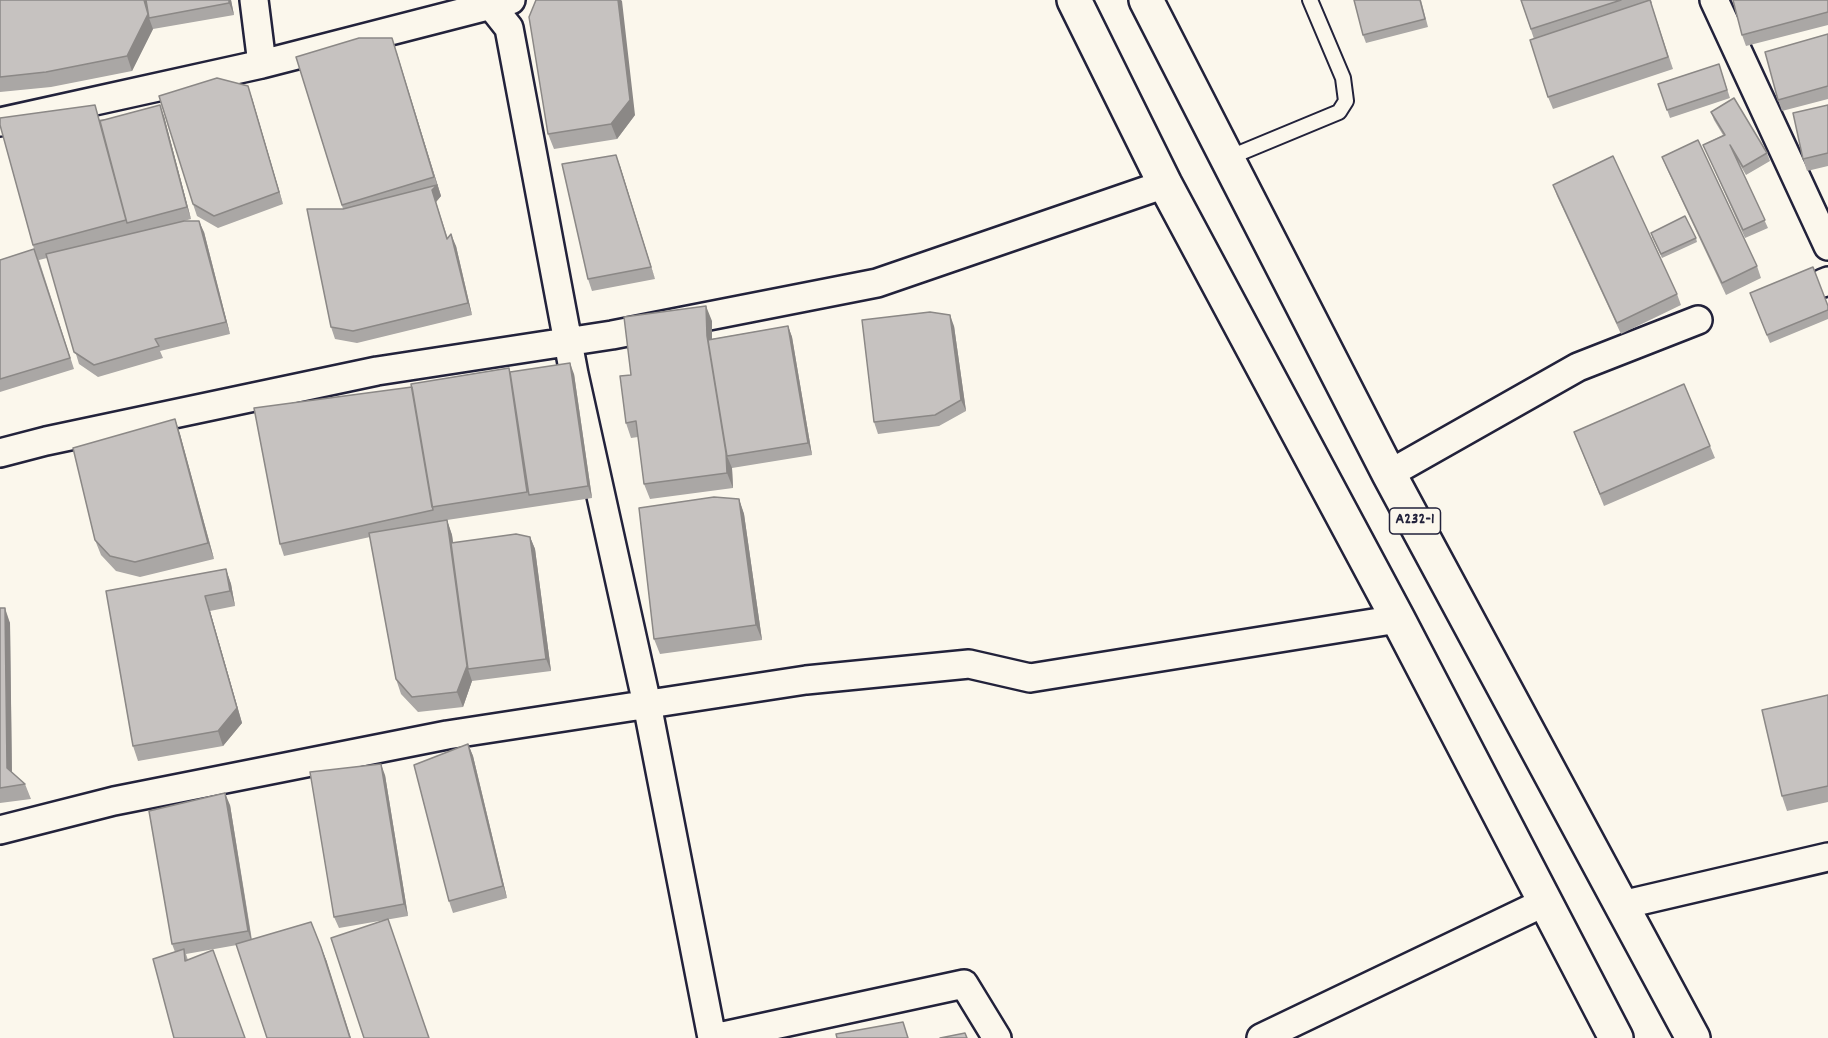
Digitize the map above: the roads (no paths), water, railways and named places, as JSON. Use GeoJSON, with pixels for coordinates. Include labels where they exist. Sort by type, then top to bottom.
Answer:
{"type":"FeatureCollection","features":[{"type":"Feature","properties":{"kind":"highway"},"geometry":{"type":"LineString","coordinates":[[1074,0],[1165,184],[1398,620],[1616,1038]]}},
{"type":"Feature","properties":{"kind":"highway","name":"A232-1"},"geometry":{"type":"LineString","coordinates":[[1152,2],[1228,158],[1389,474],[1693,1038]]}},
{"type":"Feature","properties":{"kind":"street"},"geometry":{"type":"LineString","coordinates":[[254,0],[262,64]]}},
{"type":"Feature","properties":{"kind":"street"},"geometry":{"type":"LineString","coordinates":[[1714,0],[1828,246]]}},
{"type":"Feature","properties":{"kind":"street"},"geometry":{"type":"LineString","coordinates":[[0,122],[262,64],[501,2],[509,28],[574,374],[647,704],[713,1038],[964,984],[997,1038]]}},
{"type":"Feature","properties":{"kind":"street"},"geometry":{"type":"LineString","coordinates":[[0,453],[46,441],[377,371],[569,342],[877,283],[1165,184]]}},
{"type":"Feature","properties":{"kind":"street"},"geometry":{"type":"LineString","coordinates":[[1389,474],[1578,366],[1698,320]]}},
{"type":"Feature","properties":{"kind":"street"},"geometry":{"type":"LineString","coordinates":[[0,830],[114,801],[447,735],[806,680],[969,664],[1030,678],[1398,620]]}},
{"type":"Feature","properties":{"kind":"street"},"geometry":{"type":"LineString","coordinates":[[1622,905],[1828,857]]}},
{"type":"Feature","properties":{"kind":"street"},"geometry":{"type":"LineString","coordinates":[[1261,1038],[1545,902]]}},
{"type":"Feature","properties":{"kind":"lane"},"geometry":{"type":"LineString","coordinates":[[1228,158],[1339,112],[1346,101],[1343,78],[1310,0]]}}]}
